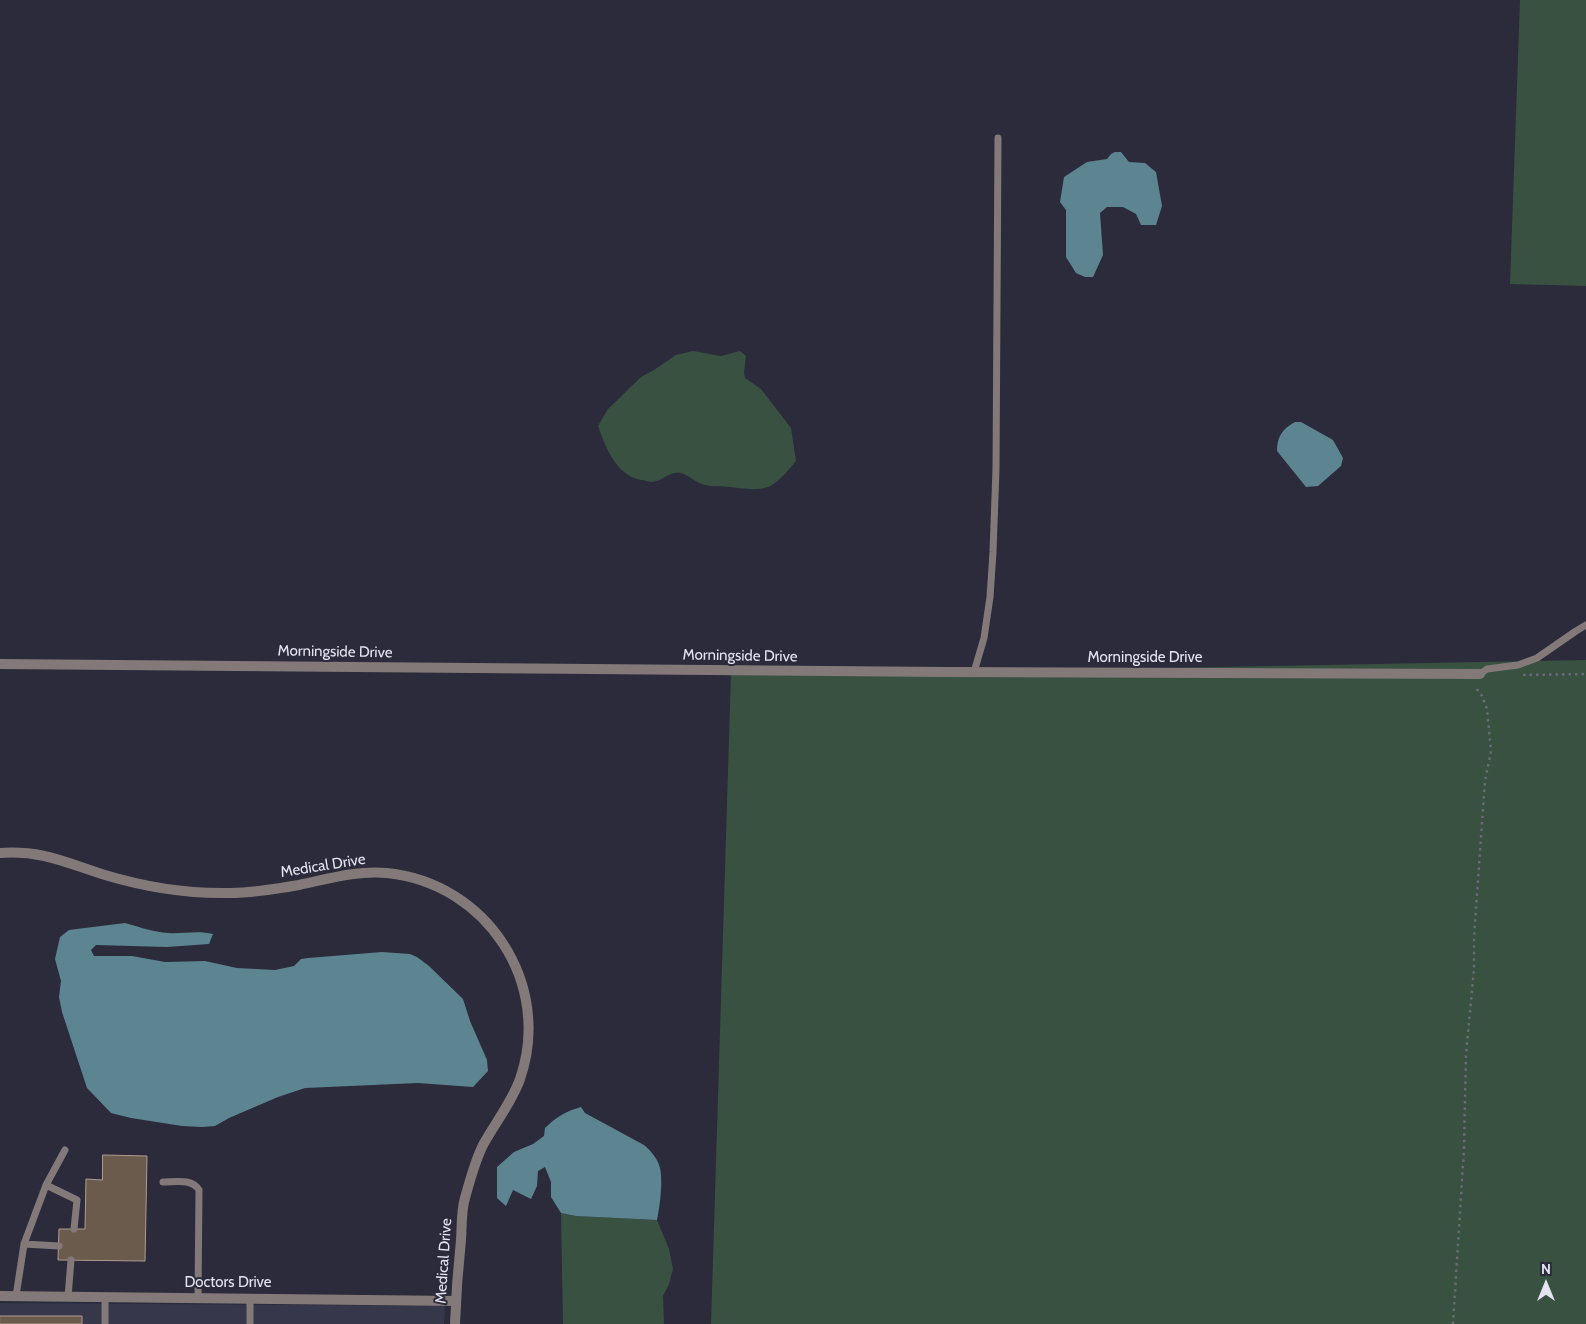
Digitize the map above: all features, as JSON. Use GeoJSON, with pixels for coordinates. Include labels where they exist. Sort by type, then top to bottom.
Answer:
{"type":"FeatureCollection","features":[{"type":"Feature","properties":{"kind":"street","name":"Morningside Drive"},"geometry":{"type":"LineString","coordinates":[[0,664],[1480,674]]}},
{"type":"Feature","properties":{"kind":"street","name":"Medical Drive"},"geometry":{"type":"LineString","coordinates":[[0,853],[31,853],[50,856],[127,881],[159,888],[192,892],[260,892],[348,874],[371,872],[395,874],[418,879],[437,886],[462,900],[485,920],[502,942],[517,969],[525,998],[528,1038],[520,1080],[482,1146],[474,1165],[464,1202],[455,1324]]}},
{"type":"Feature","properties":{"kind":"street","name":"Doctors Drive"},"geometry":{"type":"LineString","coordinates":[[0,1296],[456,1301]]}},
{"type":"Feature","properties":{"kind":"lane"},"geometry":{"type":"LineString","coordinates":[[974,672],[984,638],[990,598],[993,552],[996,450],[998,138]]}},
{"type":"Feature","properties":{"kind":"lane"},"geometry":{"type":"LineString","coordinates":[[1480,674],[1487,669],[1518,665],[1537,658],[1586,625]]}},
{"type":"Feature","properties":{"kind":"lane"},"geometry":{"type":"LineString","coordinates":[[16,1296],[24,1244],[46,1185],[65,1150]]}},
{"type":"Feature","properties":{"kind":"lane"},"geometry":{"type":"LineString","coordinates":[[163,1182],[190,1182],[196,1185],[199,1190],[198,1298]]}},
{"type":"Feature","properties":{"kind":"lane"},"geometry":{"type":"LineString","coordinates":[[46,1185],[77,1200],[74,1229]]}},
{"type":"Feature","properties":{"kind":"lane"},"geometry":{"type":"LineString","coordinates":[[24,1244],[58,1246]]}},
{"type":"Feature","properties":{"kind":"lane"},"geometry":{"type":"LineString","coordinates":[[68,1297],[71,1260]]}},
{"type":"Feature","properties":{"kind":"lane"},"geometry":{"type":"LineString","coordinates":[[105,1297],[105,1324]]}},
{"type":"Feature","properties":{"kind":"lane"},"geometry":{"type":"LineString","coordinates":[[250,1298],[250,1324]]}},
{"type":"Feature","properties":{"kind":"path"},"geometry":{"type":"LineString","coordinates":[[1454,1324],[1464,1148],[1466,1055],[1474,969],[1474,937],[1485,781],[1491,751],[1487,709],[1477,689],[1480,674]]}},
{"type":"Feature","properties":{"kind":"path"},"geometry":{"type":"LineString","coordinates":[[1519,675],[1586,674]]}},
{"type":"Feature","properties":{"kind":"shaded area"},"geometry":{"type":"Polygon","coordinates":[[[1520,0],[1586,0],[1586,286],[1510,284],[1520,0]]]}},
{"type":"Feature","properties":{"kind":"shaded area"},"geometry":{"type":"Polygon","coordinates":[[[1115,152],[1121,152],[1129,162],[1145,163],[1156,172],[1162,206],[1156,225],[1141,225],[1136,214],[1123,207],[1107,207],[1100,213],[1103,255],[1093,277],[1085,277],[1076,273],[1066,257],[1066,210],[1060,202],[1064,177],[1087,162],[1107,159],[1115,152]]]}},
{"type":"Feature","properties":{"kind":"shaded area"},"geometry":{"type":"Polygon","coordinates":[[[693,351],[721,356],[740,351],[746,356],[745,378],[761,389],[791,428],[796,461],[775,483],[761,489],[711,486],[702,484],[681,473],[669,475],[651,482],[625,473],[613,459],[598,426],[608,409],[641,377],[676,355],[693,351]]]}},
{"type":"Feature","properties":{"kind":"shaded area"},"geometry":{"type":"Polygon","coordinates":[[[1295,422],[1301,422],[1333,440],[1343,458],[1341,466],[1318,486],[1306,487],[1277,451],[1281,434],[1295,422]]]}},
{"type":"Feature","properties":{"kind":"shaded area"},"geometry":{"type":"Polygon","coordinates":[[[1586,660],[1586,1324],[711,1324],[731,673],[1010,671],[1586,660]]]}},
{"type":"Feature","properties":{"kind":"shaded area"},"geometry":{"type":"Polygon","coordinates":[[[125,923],[163,932],[202,932],[213,934],[209,944],[167,947],[96,945],[91,950],[94,956],[132,956],[165,962],[205,961],[237,968],[275,970],[294,966],[301,959],[308,958],[382,952],[410,954],[429,966],[463,999],[470,1021],[487,1060],[488,1071],[473,1087],[418,1083],[305,1088],[278,1097],[215,1126],[182,1126],[111,1113],[87,1088],[62,1012],[59,997],[61,981],[55,959],[60,937],[69,930],[125,923]]]}},
{"type":"Feature","properties":{"kind":"shaded area"},"geometry":{"type":"Polygon","coordinates":[[[581,1107],[585,1113],[644,1145],[656,1158],[660,1168],[661,1179],[657,1220],[576,1216],[561,1213],[551,1197],[551,1182],[545,1167],[538,1171],[537,1186],[531,1199],[513,1190],[506,1206],[497,1198],[497,1167],[514,1152],[533,1144],[544,1136],[545,1128],[557,1118],[581,1107]]]}},
{"type":"Feature","properties":{"kind":"shaded area"},"geometry":{"type":"Polygon","coordinates":[[[561,1213],[576,1216],[657,1220],[669,1249],[673,1269],[663,1296],[664,1324],[563,1324],[561,1213]]]}},
{"type":"Feature","properties":{"kind":"shaded area"},"geometry":{"type":"Polygon","coordinates":[[[0,1303],[445,1306],[444,1324],[0,1324],[0,1303]]]}},
{"type":"Feature","properties":{"kind":"building"},"geometry":{"type":"Polygon","coordinates":[[[103,1155],[147,1156],[145,1261],[58,1260],[59,1229],[85,1229],[86,1179],[102,1180],[103,1155]]]}},
{"type":"Feature","properties":{"kind":"building"},"geometry":{"type":"Polygon","coordinates":[[[0,1316],[82,1316],[82,1324],[0,1324],[0,1316]]]}}]}
